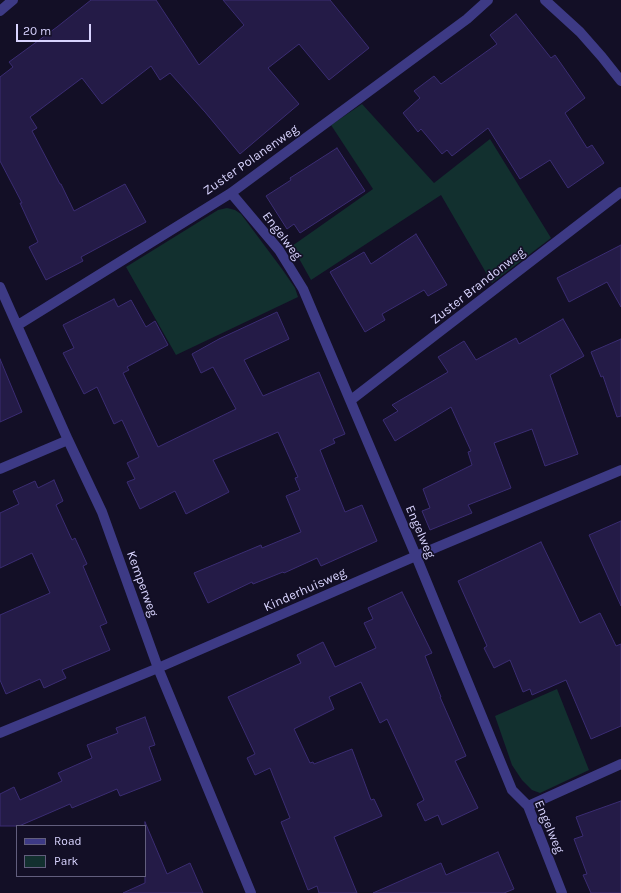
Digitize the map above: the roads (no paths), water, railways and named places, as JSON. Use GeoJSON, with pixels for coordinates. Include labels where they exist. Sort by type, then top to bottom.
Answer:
{"type":"FeatureCollection","features":[{"type":"Feature","properties":{"kind":"street"},"geometry":{"type":"LineString","coordinates":[[0,11],[13,0]]}},
{"type":"Feature","properties":{"kind":"street","name":"Zuster Polanenweg"},"geometry":{"type":"LineString","coordinates":[[18,325],[231,193],[467,19],[488,0]]}},
{"type":"Feature","properties":{"kind":"street"},"geometry":{"type":"LineString","coordinates":[[545,0],[580,32],[621,81]]}},
{"type":"Feature","properties":{"kind":"street","name":"Zuster Brandonweg"},"geometry":{"type":"LineString","coordinates":[[351,400],[621,192]]}},
{"type":"Feature","properties":{"kind":"street","name":"Engelweg"},"geometry":{"type":"LineString","coordinates":[[231,193],[279,250],[303,289],[351,400],[512,790],[528,806],[562,893]]}},
{"type":"Feature","properties":{"kind":"street","name":"Kemperweg"},"geometry":{"type":"LineString","coordinates":[[0,287],[68,440],[102,512],[158,668],[251,893]]}},
{"type":"Feature","properties":{"kind":"street"},"geometry":{"type":"LineString","coordinates":[[0,469],[68,440]]}},
{"type":"Feature","properties":{"kind":"street","name":"Kinderhuisweg"},"geometry":{"type":"LineString","coordinates":[[0,733],[158,668],[416,556],[621,470]]}},
{"type":"Feature","properties":{"kind":"street"},"geometry":{"type":"LineString","coordinates":[[528,806],[621,764]]}}]}
